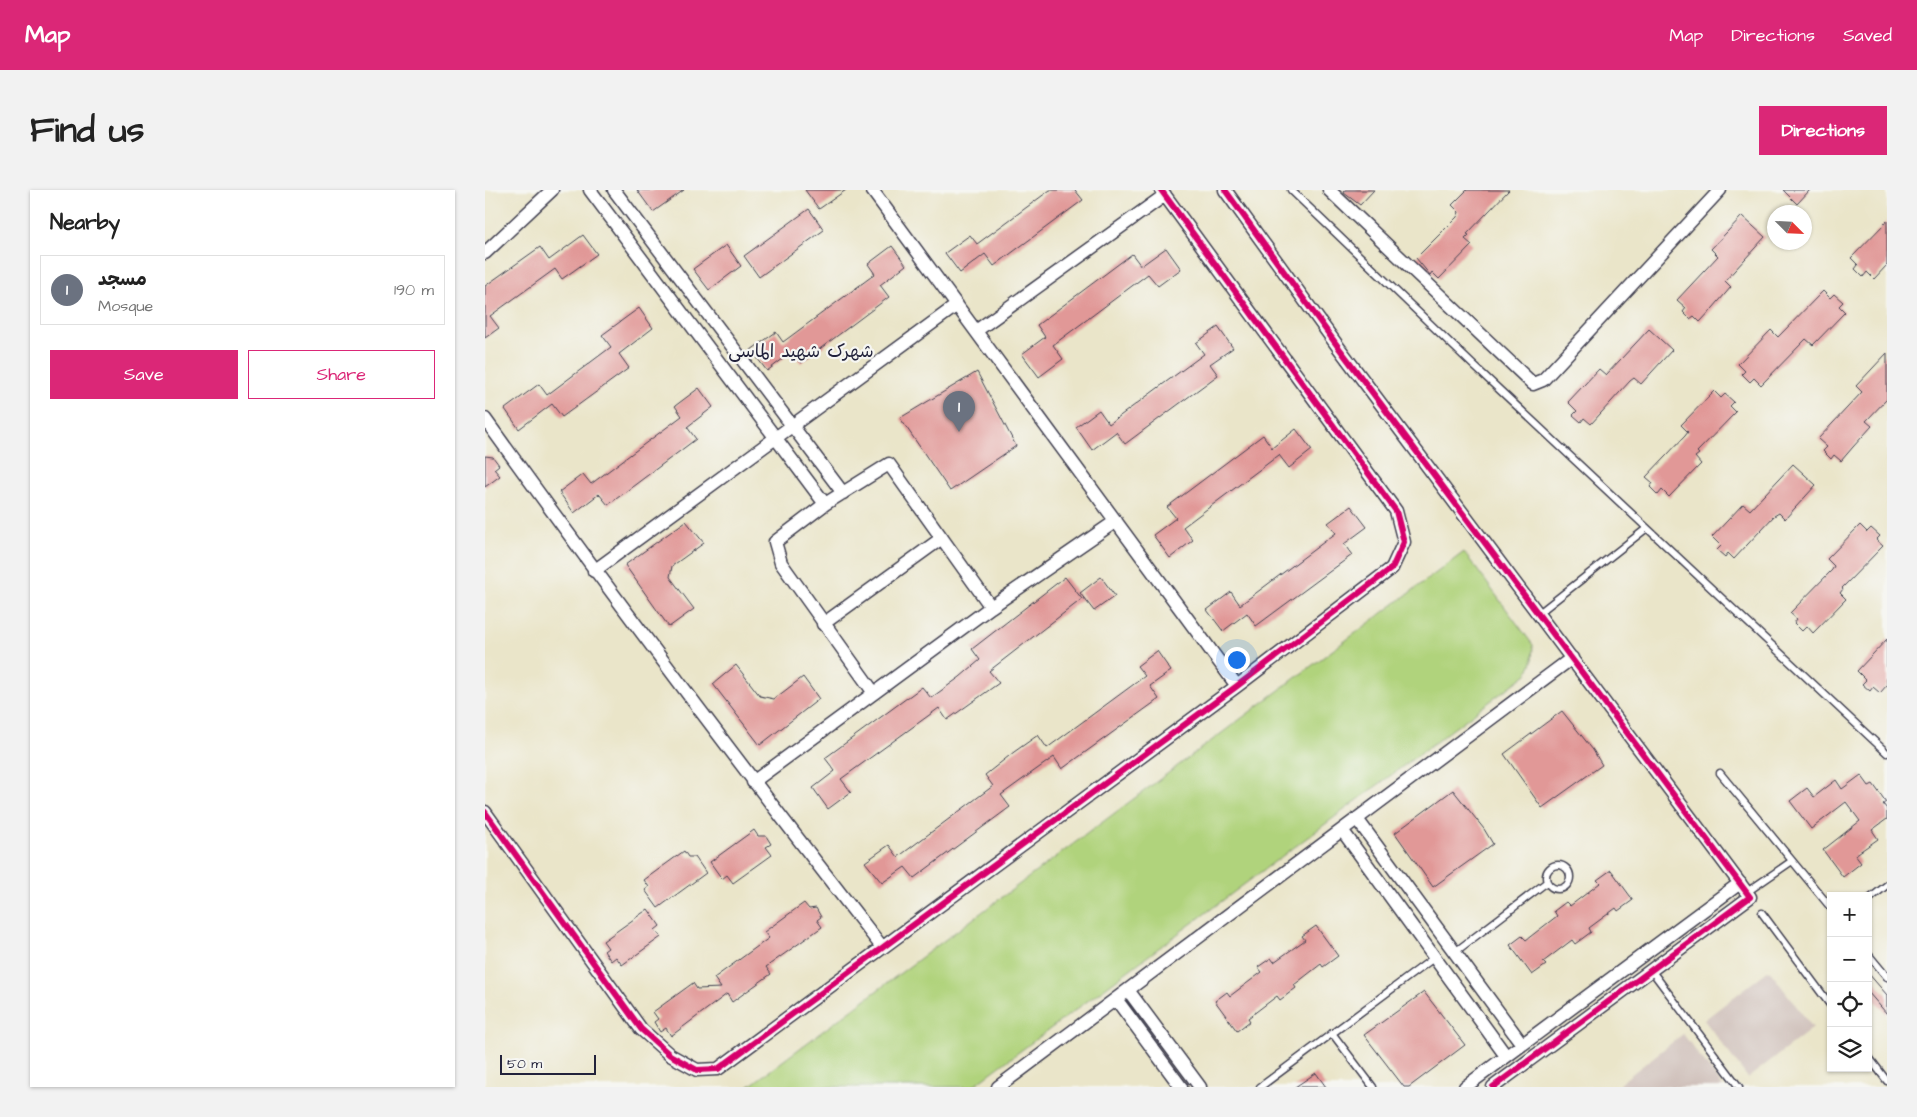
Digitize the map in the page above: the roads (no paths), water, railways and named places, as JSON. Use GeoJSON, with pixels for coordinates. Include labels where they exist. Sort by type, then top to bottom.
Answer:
{"type":"FeatureCollection","features":[{"type":"Feature","properties":{"kind":"street"},"geometry":{"type":"LineString","coordinates":[[485,254],[552,190]]}},
{"type":"Feature","properties":{"kind":"street"},"geometry":{"type":"LineString","coordinates":[[590,190],[825,504]]}},
{"type":"Feature","properties":{"kind":"street"},"geometry":{"type":"LineString","coordinates":[[614,190],[843,493]]}},
{"type":"Feature","properties":{"kind":"street"},"geometry":{"type":"LineString","coordinates":[[872,190],[1237,686]]}},
{"type":"Feature","properties":{"kind":"street"},"geometry":{"type":"LineString","coordinates":[[1225,190],[1339,348],[1746,890]]}},
{"type":"Feature","properties":{"kind":"street"},"geometry":{"type":"LineString","coordinates":[[1329,190],[1533,384],[1543,380],[1720,190]]}},
{"type":"Feature","properties":{"kind":"street"},"geometry":{"type":"LineString","coordinates":[[485,812],[641,1029],[670,1055],[697,1070],[718,1069],[1237,686],[1392,568],[1404,542],[1396,511],[1163,193],[976,331]]}},
{"type":"Feature","properties":{"kind":"street"},"geometry":{"type":"LineString","coordinates":[[594,571],[957,305]]}},
{"type":"Feature","properties":{"kind":"street"},"geometry":{"type":"LineString","coordinates":[[485,419],[594,571],[753,782],[882,947]]}},
{"type":"Feature","properties":{"kind":"street"},"geometry":{"type":"LineString","coordinates":[[874,693],[781,563],[775,542],[825,504],[889,464],[991,607]]}},
{"type":"Feature","properties":{"kind":"street"},"geometry":{"type":"LineString","coordinates":[[753,782],[991,607],[1116,521]]}},
{"type":"Feature","properties":{"kind":"street"},"geometry":{"type":"LineString","coordinates":[[823,624],[942,538]]}},
{"type":"Feature","properties":{"kind":"street"},"geometry":{"type":"LineString","coordinates":[[998,1087],[1572,658]]}},
{"type":"Feature","properties":{"kind":"street"},"geometry":{"type":"LineString","coordinates":[[1357,819],[1522,1044]]}},
{"type":"Feature","properties":{"kind":"street"},"geometry":{"type":"LineString","coordinates":[[1342,830],[1506,1056]]}},
{"type":"Feature","properties":{"kind":"street"},"geometry":{"type":"LineString","coordinates":[[1493,1087],[1651,970],[1746,890]]}},
{"type":"Feature","properties":{"kind":"street"},"geometry":{"type":"LineString","coordinates":[[1465,1087],[1522,1044],[1746,890]]}},
{"type":"Feature","properties":{"kind":"street"},"geometry":{"type":"LineString","coordinates":[[1128,990],[1199,1087]]}},
{"type":"Feature","properties":{"kind":"street"},"geometry":{"type":"LineString","coordinates":[[1116,999],[1181,1087]]}},
{"type":"Feature","properties":{"kind":"lane"},"geometry":{"type":"LineString","coordinates":[[1291,190],[1887,753]]}},
{"type":"Feature","properties":{"kind":"lane"},"geometry":{"type":"LineString","coordinates":[[1539,613],[1647,528]]}},
{"type":"Feature","properties":{"kind":"lane"},"geometry":{"type":"LineString","coordinates":[[1720,773],[1827,903]]}},
{"type":"Feature","properties":{"kind":"lane"},"geometry":{"type":"LineString","coordinates":[[1746,890],[1792,861]]}},
{"type":"Feature","properties":{"kind":"lane"},"geometry":{"type":"LineString","coordinates":[[1455,952],[1547,882]]}},
{"type":"Feature","properties":{"kind":"lane"},"geometry":{"type":"LineString","coordinates":[[1872,897],[1887,885]]}},
{"type":"Feature","properties":{"kind":"lane"},"geometry":{"type":"LineString","coordinates":[[1762,913],[1827,1001]]}},
{"type":"Feature","properties":{"kind":"lane"},"geometry":{"type":"LineString","coordinates":[[1259,1087],[1435,957]]}},
{"type":"Feature","properties":{"kind":"lane"},"geometry":{"type":"LineString","coordinates":[[1872,959],[1887,977]]}},
{"type":"Feature","properties":{"kind":"lane"},"geometry":{"type":"LineString","coordinates":[[1651,970],[1739,1087]]}},
{"type":"Feature","properties":{"kind":"lane"},"geometry":{"type":"LineString","coordinates":[[1332,1033],[1373,1087]]}},
{"type":"Feature","properties":{"kind":"lane"},"geometry":{"type":"LineString","coordinates":[[1872,1061],[1887,1082]]}},
{"type":"Feature","properties":{"kind":"place","name":"مسجد"},"geometry":{"type":"Point","coordinates":[959,432]}},
{"type":"Feature","properties":{"kind":"district","name":"شهرک شهید الماسی"},"geometry":{"type":"Point","coordinates":[801,351]}}]}
